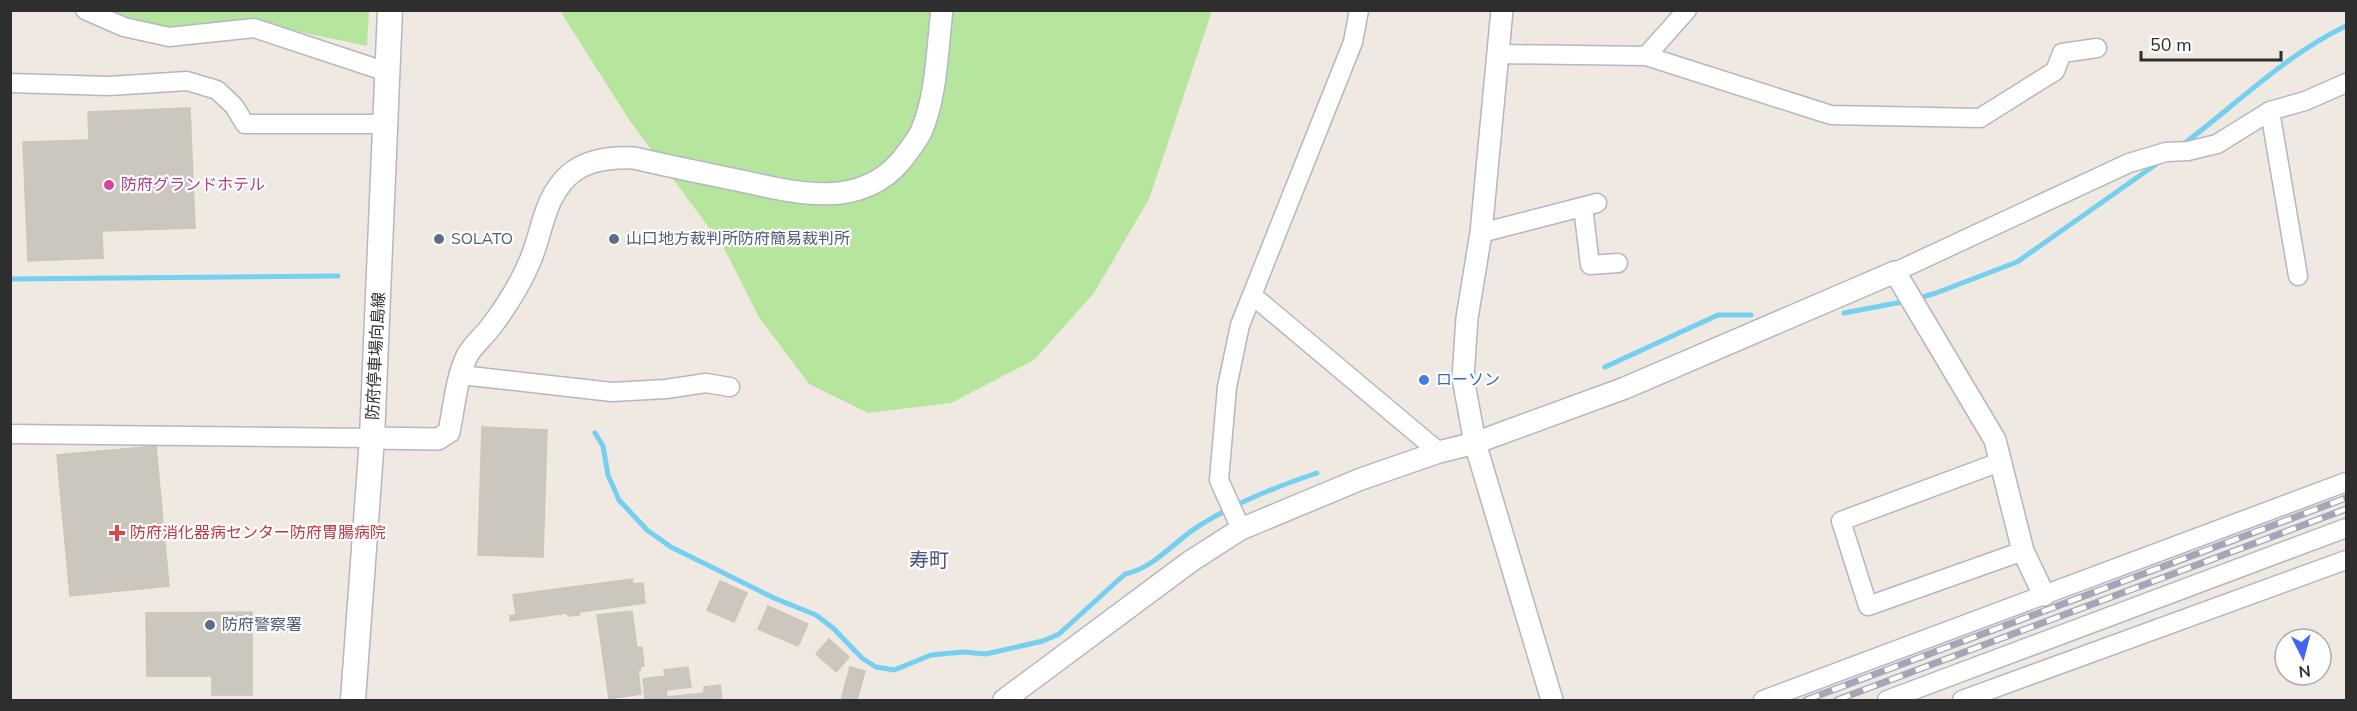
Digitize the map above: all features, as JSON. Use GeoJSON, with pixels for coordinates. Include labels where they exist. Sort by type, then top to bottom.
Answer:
{"type":"FeatureCollection","features":[{"type":"Feature","properties":{"kind":"main road","name":"防府停車場向島線"},"geometry":{"type":"LineString","coordinates":[[353,700],[372,438],[390,10]]}},
{"type":"Feature","properties":{"kind":"street"},"geometry":{"type":"LineString","coordinates":[[85,10],[124,27],[169,37],[254,28],[387,72]]}},
{"type":"Feature","properties":{"kind":"street"},"geometry":{"type":"LineString","coordinates":[[10,434],[438,439],[449,432],[461,375],[468,355],[511,300],[531,260],[544,213],[555,191],[571,173],[611,156],[634,158],[797,193],[833,195],[863,188],[890,173],[906,155],[921,132],[931,93],[942,10]]}},
{"type":"Feature","properties":{"kind":"street"},"geometry":{"type":"LineString","coordinates":[[1241,529],[1219,480],[1227,387],[1240,325],[1353,42],[1359,10]]}},
{"type":"Feature","properties":{"kind":"street"},"geometry":{"type":"LineString","coordinates":[[1502,10],[1480,233],[1467,318],[1463,378],[1475,443],[1552,700]]}},
{"type":"Feature","properties":{"kind":"street"},"geometry":{"type":"LineString","coordinates":[[1646,56],[1687,10]]}},
{"type":"Feature","properties":{"kind":"street"},"geometry":{"type":"LineString","coordinates":[[1498,54],[1646,56],[1831,115],[1980,118],[2055,71],[2062,53],[2097,48]]}},
{"type":"Feature","properties":{"kind":"street"},"geometry":{"type":"LineString","coordinates":[[10,83],[110,86],[187,81],[217,90],[234,106],[245,124],[387,124]]}},
{"type":"Feature","properties":{"kind":"street"},"geometry":{"type":"LineString","coordinates":[[1004,700],[1191,561],[1241,529],[1361,479],[1439,452],[1475,443],[1625,388],[1895,272],[2129,163],[2166,152],[2188,151],[2217,144],[2270,111],[2346,83]]}},
{"type":"Feature","properties":{"kind":"street"},"geometry":{"type":"LineString","coordinates":[[2270,111],[2298,276]]}},
{"type":"Feature","properties":{"kind":"street"},"geometry":{"type":"LineString","coordinates":[[1480,233],[1590,205],[1590,265],[1618,262]]}},
{"type":"Feature","properties":{"kind":"street"},"geometry":{"type":"LineString","coordinates":[[1895,272],[1995,440],[2023,551],[2044,595]]}},
{"type":"Feature","properties":{"kind":"street"},"geometry":{"type":"LineString","coordinates":[[1252,295],[1439,452]]}},
{"type":"Feature","properties":{"kind":"street"},"geometry":{"type":"LineString","coordinates":[[461,375],[612,392],[666,389],[706,383],[730,387]]}},
{"type":"Feature","properties":{"kind":"street"},"geometry":{"type":"LineString","coordinates":[[2000,462],[1841,521],[1868,606],[2023,551]]}},
{"type":"Feature","properties":{"kind":"street"},"geometry":{"type":"LineString","coordinates":[[1763,700],[2346,482]]}},
{"type":"Feature","properties":{"kind":"street"},"geometry":{"type":"LineString","coordinates":[[1887,700],[2346,528]]}},
{"type":"Feature","properties":{"kind":"street"},"geometry":{"type":"LineString","coordinates":[[1962,700],[2346,560]]}},
{"type":"Feature","properties":{"kind":"green space"},"geometry":{"type":"Polygon","coordinates":[[[107,11],[369,11],[367,46],[243,20],[157,29],[118,18],[107,11]]]}},
{"type":"Feature","properties":{"kind":"green space"},"geometry":{"type":"Polygon","coordinates":[[[560,11],[1212,11],[1149,199],[1094,293],[1034,360],[951,403],[868,413],[809,384],[759,317],[724,248],[630,121],[560,11]]]}},
{"type":"Feature","properties":{"kind":"building","name":"防府グランドホテル"},"geometry":{"type":"Polygon","coordinates":[[[190,108],[195,228],[102,231],[103,258],[28,261],[23,142],[89,140],[88,112],[190,108]]]}},
{"type":"Feature","properties":{"kind":"building"},"geometry":{"type":"Polygon","coordinates":[[[482,427],[547,430],[543,557],[478,555],[482,427]]]}},
{"type":"Feature","properties":{"kind":"building"},"geometry":{"type":"Polygon","coordinates":[[[156,446],[169,586],[70,596],[57,455],[156,446]]]}},
{"type":"Feature","properties":{"kind":"building"},"geometry":{"type":"Polygon","coordinates":[[[632,579],[633,584],[643,583],[645,603],[579,612],[579,615],[568,616],[567,613],[510,621],[510,616],[516,615],[513,595],[632,579]]]}},
{"type":"Feature","properties":{"kind":"building"},"geometry":{"type":"Polygon","coordinates":[[[720,581],[747,593],[734,622],[707,610],[720,581]]]}},
{"type":"Feature","properties":{"kind":"building"},"geometry":{"type":"Polygon","coordinates":[[[768,606],[808,624],[798,646],[758,629],[768,606]]]}},
{"type":"Feature","properties":{"kind":"building"},"geometry":{"type":"Polygon","coordinates":[[[632,611],[637,648],[642,647],[644,666],[640,666],[641,670],[638,670],[641,694],[609,699],[597,615],[632,611]]]}},
{"type":"Feature","properties":{"kind":"building"},"geometry":{"type":"Polygon","coordinates":[[[252,612],[252,695],[212,695],[212,676],[147,676],[146,613],[252,612]]]}},
{"type":"Feature","properties":{"kind":"building"},"geometry":{"type":"Polygon","coordinates":[[[829,639],[849,657],[836,672],[816,654],[829,639]]]}},
{"type":"Feature","properties":{"kind":"building"},"geometry":{"type":"Polygon","coordinates":[[[688,667],[691,687],[666,690],[667,697],[704,693],[704,687],[720,685],[722,700],[645,699],[643,679],[665,676],[664,670],[688,667]]]}},
{"type":"Feature","properties":{"kind":"building"},"geometry":{"type":"Polygon","coordinates":[[[850,667],[865,671],[857,700],[841,700],[850,667]]]}},
{"type":"Feature","properties":{"kind":"waterway"},"geometry":{"type":"LineString","coordinates":[[2181,146],[2281,66],[2346,26]]}},
{"type":"Feature","properties":{"kind":"waterway"},"geometry":{"type":"LineString","coordinates":[[1916,299],[2017,262],[2162,160]]}},
{"type":"Feature","properties":{"kind":"waterway"},"geometry":{"type":"LineString","coordinates":[[10,279],[338,276]]}},
{"type":"Feature","properties":{"kind":"waterway"},"geometry":{"type":"LineString","coordinates":[[1844,313],[1907,301]]}},
{"type":"Feature","properties":{"kind":"waterway"},"geometry":{"type":"LineString","coordinates":[[1605,367],[1718,315],[1751,315]]}},
{"type":"Feature","properties":{"kind":"waterway"},"geometry":{"type":"LineString","coordinates":[[595,433],[603,446],[608,475],[619,500],[647,530],[671,547],[774,598],[816,615],[833,628],[862,658],[876,667],[894,670],[931,655],[963,652],[986,654],[1043,641],[1059,634],[1125,574],[1146,566],[1192,530],[1258,495],[1317,473]]}},
{"type":"Feature","properties":{"kind":"railway"},"geometry":{"type":"LineString","coordinates":[[1806,700],[2346,498]]}},
{"type":"Feature","properties":{"kind":"railway"},"geometry":{"type":"LineString","coordinates":[[1837,700],[2346,509]]}},
{"type":"Feature","properties":{"kind":"place","name":"防府グランドホテル"},"geometry":{"type":"Point","coordinates":[109,185]}},
{"type":"Feature","properties":{"kind":"place","name":"SOLATO"},"geometry":{"type":"Point","coordinates":[439,239]}},
{"type":"Feature","properties":{"kind":"place","name":"山口地方裁判所防府簡易裁判所"},"geometry":{"type":"Point","coordinates":[614,239]}},
{"type":"Feature","properties":{"kind":"place","name":"ローソン"},"geometry":{"type":"Point","coordinates":[1424,380]}},
{"type":"Feature","properties":{"kind":"place","name":"防府消化器病センター防府胃腸病院"},"geometry":{"type":"Point","coordinates":[117,533]}},
{"type":"Feature","properties":{"kind":"place","name":"防府警察署"},"geometry":{"type":"Point","coordinates":[210,625]}},
{"type":"Feature","properties":{"kind":"district","name":"寿町"},"geometry":{"type":"Point","coordinates":[929,560]}}]}
